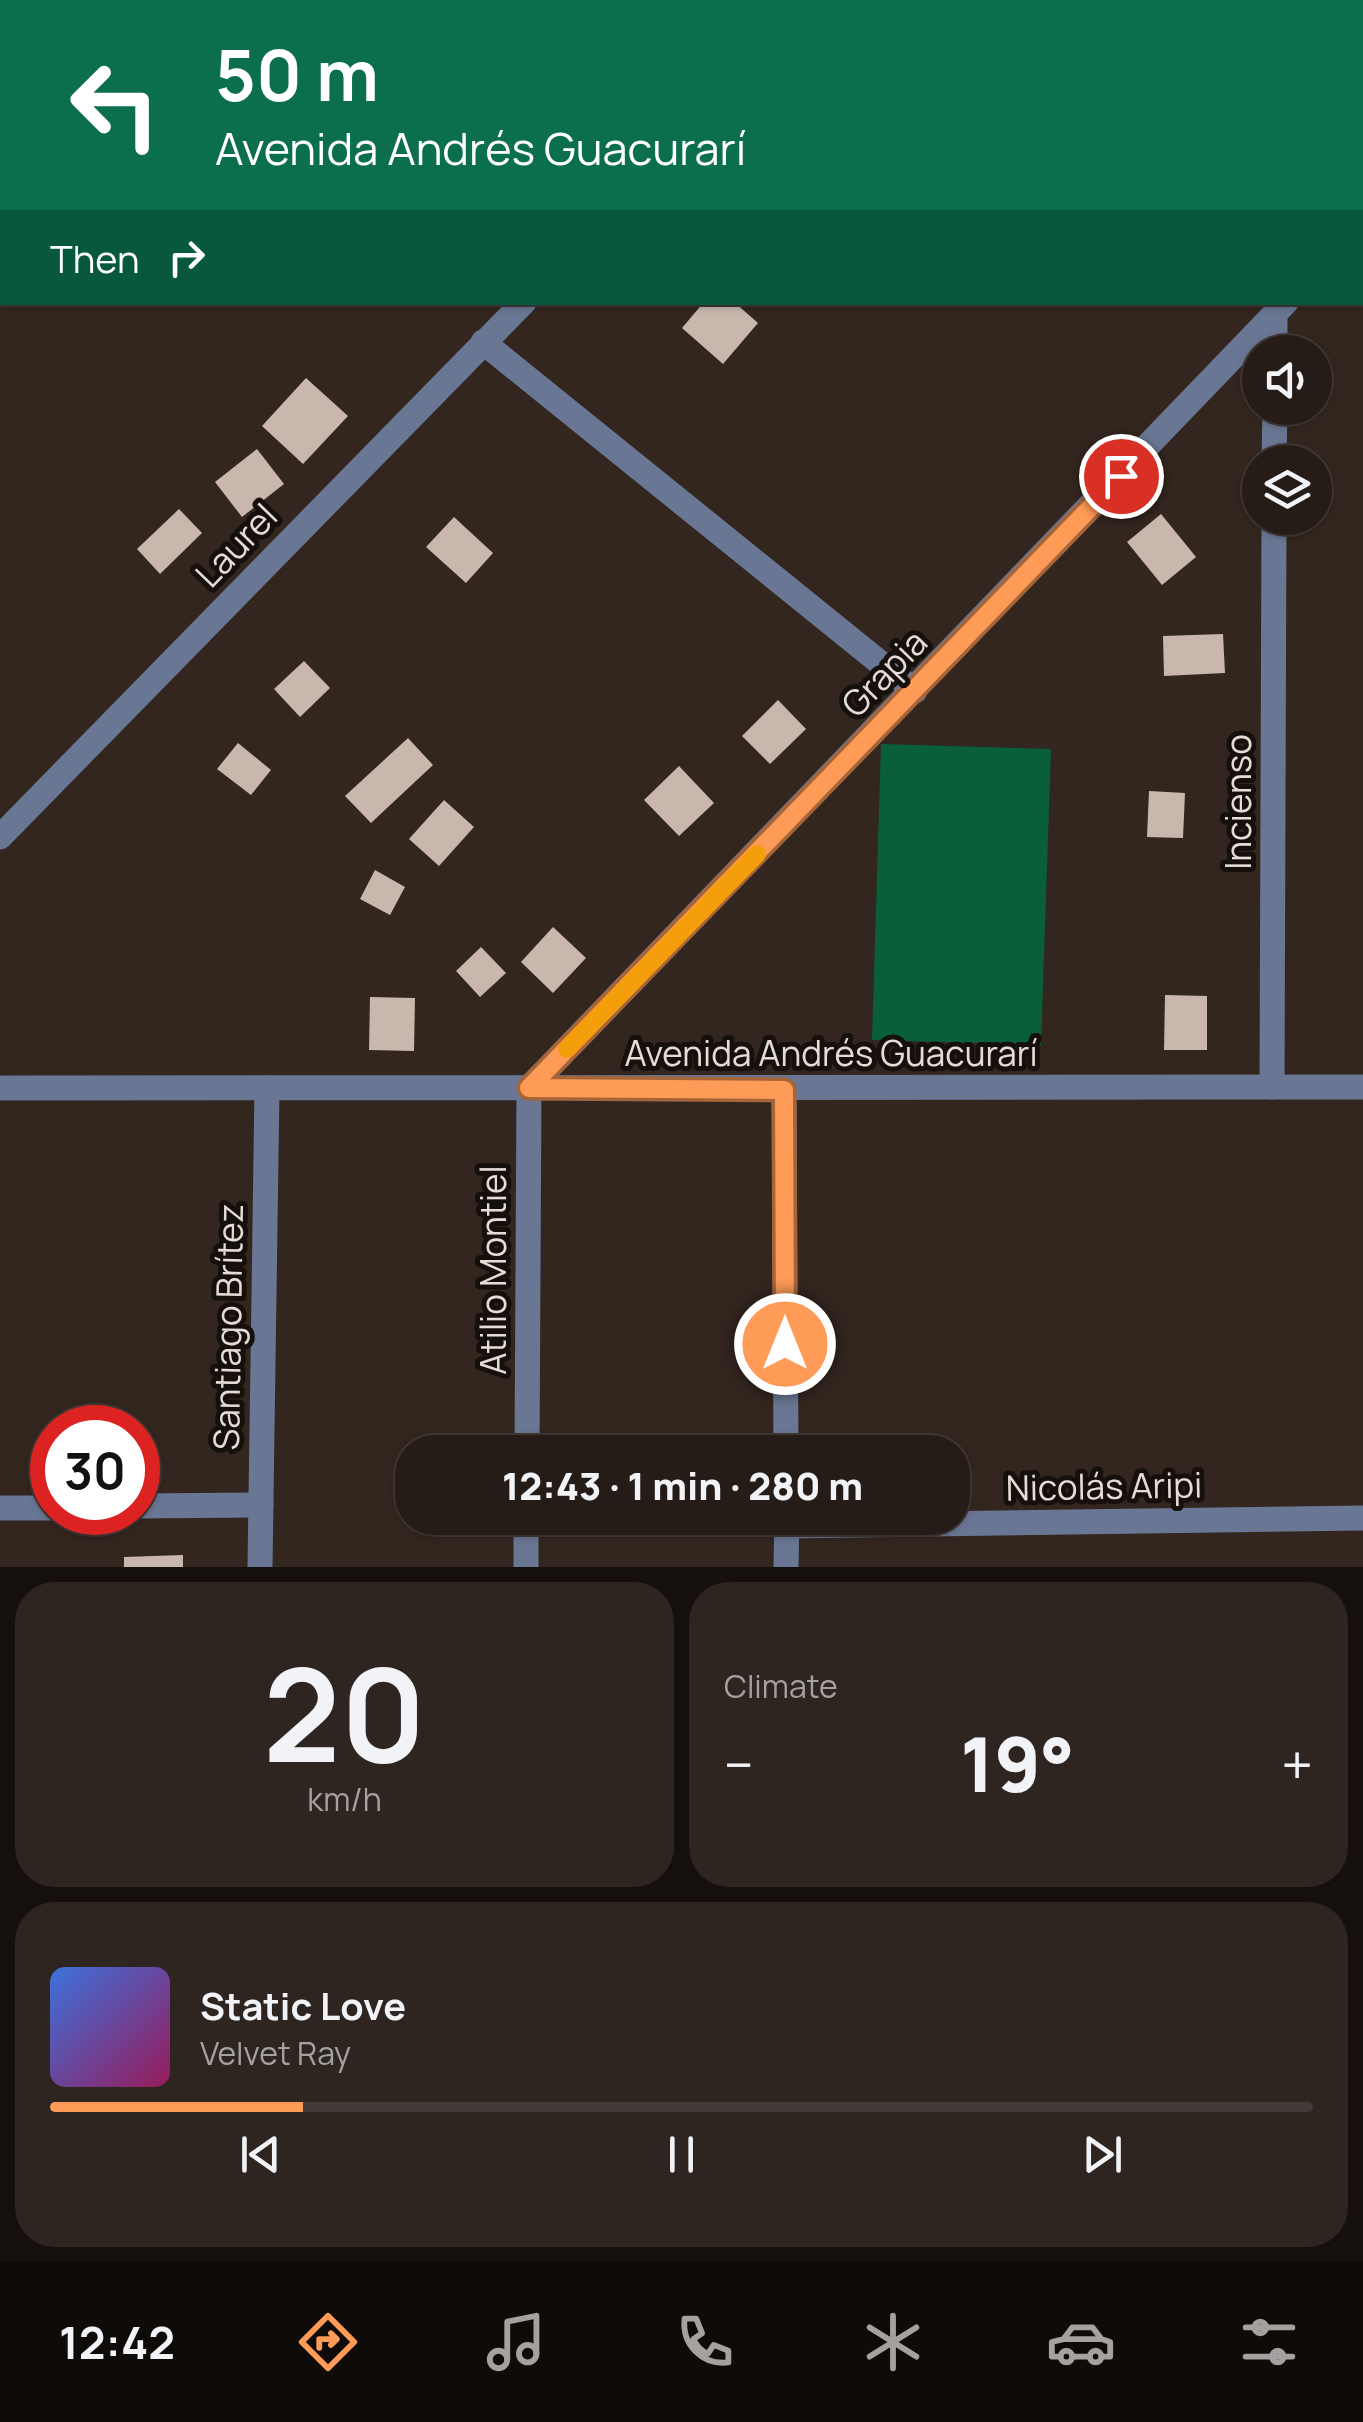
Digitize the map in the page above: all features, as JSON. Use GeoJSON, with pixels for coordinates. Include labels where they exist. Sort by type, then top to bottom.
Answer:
{"type":"FeatureCollection","features":[{"type":"Feature","properties":{"kind":"street","name":"Laurel"},"geometry":{"type":"LineString","coordinates":[[0,837],[521,305]]}},
{"type":"Feature","properties":{"kind":"street"},"geometry":{"type":"LineString","coordinates":[[1277,335],[1281,308]]}},
{"type":"Feature","properties":{"kind":"street","name":"Grapia"},"geometry":{"type":"LineString","coordinates":[[529,1088],[1281,308]]}},
{"type":"Feature","properties":{"kind":"street"},"geometry":{"type":"LineString","coordinates":[[483,342],[915,691]]}},
{"type":"Feature","properties":{"kind":"street","name":"Incienso"},"geometry":{"type":"LineString","coordinates":[[1272,1087],[1274,535]]}},
{"type":"Feature","properties":{"kind":"street","name":"Avenida Andrés Guacurarí"},"geometry":{"type":"LineString","coordinates":[[0,1088],[1363,1087]]}},
{"type":"Feature","properties":{"kind":"street","name":"Santiago Brítez"},"geometry":{"type":"LineString","coordinates":[[260,1567],[267,1088]]}},
{"type":"Feature","properties":{"kind":"street","name":"Atilio Montiel"},"geometry":{"type":"LineString","coordinates":[[527,1435],[529,1088]]}},
{"type":"Feature","properties":{"kind":"street"},"geometry":{"type":"LineString","coordinates":[[784,1090],[786,1435]]}},
{"type":"Feature","properties":{"kind":"street"},"geometry":{"type":"LineString","coordinates":[[160,1506],[260,1505]]}},
{"type":"Feature","properties":{"kind":"street"},"geometry":{"type":"LineString","coordinates":[[0,1508],[30,1508]]}},
{"type":"Feature","properties":{"kind":"street","name":"Nicolás Aripi"},"geometry":{"type":"LineString","coordinates":[[970,1521],[1363,1518]]}},
{"type":"Feature","properties":{"kind":"street"},"geometry":{"type":"LineString","coordinates":[[526,1535],[526,1567]]}},
{"type":"Feature","properties":{"kind":"street"},"geometry":{"type":"LineString","coordinates":[[786,1535],[786,1567]]}},
{"type":"Feature","properties":{"kind":"green space"},"geometry":{"type":"Polygon","coordinates":[[[881,744],[1051,749],[1041,1045],[872,1040],[881,744]]]}},
{"type":"Feature","properties":{"kind":"building"},"geometry":{"type":"Polygon","coordinates":[[[701,305],[737,305],[758,323],[723,364],[682,328],[701,305]]]}},
{"type":"Feature","properties":{"kind":"building"},"geometry":{"type":"Polygon","coordinates":[[[306,378],[348,416],[303,464],[262,426],[306,378]]]}},
{"type":"Feature","properties":{"kind":"building"},"geometry":{"type":"Polygon","coordinates":[[[257,449],[284,484],[242,517],[215,482],[257,449]]]}},
{"type":"Feature","properties":{"kind":"building"},"geometry":{"type":"Polygon","coordinates":[[[179,509],[202,533],[160,574],[137,549],[179,509]]]}},
{"type":"Feature","properties":{"kind":"building"},"geometry":{"type":"Polygon","coordinates":[[[1161,514],[1196,557],[1162,585],[1127,542],[1161,514]]]}},
{"type":"Feature","properties":{"kind":"building"},"geometry":{"type":"Polygon","coordinates":[[[454,517],[493,553],[466,583],[426,547],[454,517]]]}},
{"type":"Feature","properties":{"kind":"building"},"geometry":{"type":"Polygon","coordinates":[[[1223,634],[1225,673],[1164,676],[1163,636],[1223,634]]]}},
{"type":"Feature","properties":{"kind":"building"},"geometry":{"type":"Polygon","coordinates":[[[304,661],[330,688],[300,717],[274,689],[304,661]]]}},
{"type":"Feature","properties":{"kind":"building"},"geometry":{"type":"Polygon","coordinates":[[[778,700],[806,729],[770,764],[742,736],[778,700]]]}},
{"type":"Feature","properties":{"kind":"building"},"geometry":{"type":"Polygon","coordinates":[[[408,738],[433,765],[371,823],[345,796],[408,738]]]}},
{"type":"Feature","properties":{"kind":"building"},"geometry":{"type":"Polygon","coordinates":[[[238,743],[271,770],[251,795],[217,769],[238,743]]]}},
{"type":"Feature","properties":{"kind":"building"},"geometry":{"type":"Polygon","coordinates":[[[679,766],[714,803],[679,836],[644,800],[679,766]]]}},
{"type":"Feature","properties":{"kind":"building"},"geometry":{"type":"Polygon","coordinates":[[[1149,791],[1185,793],[1183,838],[1147,837],[1149,791]]]}},
{"type":"Feature","properties":{"kind":"building"},"geometry":{"type":"Polygon","coordinates":[[[444,800],[474,827],[439,866],[409,839],[444,800]]]}},
{"type":"Feature","properties":{"kind":"building"},"geometry":{"type":"Polygon","coordinates":[[[375,870],[405,887],[390,915],[360,899],[375,870]]]}},
{"type":"Feature","properties":{"kind":"building"},"geometry":{"type":"Polygon","coordinates":[[[553,927],[586,958],[553,993],[521,962],[553,927]]]}},
{"type":"Feature","properties":{"kind":"building"},"geometry":{"type":"Polygon","coordinates":[[[481,947],[506,973],[480,997],[456,971],[481,947]]]}},
{"type":"Feature","properties":{"kind":"building"},"geometry":{"type":"Polygon","coordinates":[[[1165,995],[1207,996],[1207,1050],[1164,1050],[1165,995]]]}},
{"type":"Feature","properties":{"kind":"building"},"geometry":{"type":"Polygon","coordinates":[[[370,997],[415,998],[414,1051],[369,1050],[370,997]]]}},
{"type":"Feature","properties":{"kind":"building"},"geometry":{"type":"Polygon","coordinates":[[[183,1555],[183,1567],[124,1567],[124,1557],[183,1555]]]}},
{"type":"Feature","properties":{"kind":"slow traffic"},"geometry":{"type":"LineString","coordinates":[[567,1049],[757,854]]}},
{"type":"Feature","properties":{"kind":"route"},"geometry":{"type":"LineString","coordinates":[[785,1344],[784,1090],[529,1088],[1121,476]]}}]}
